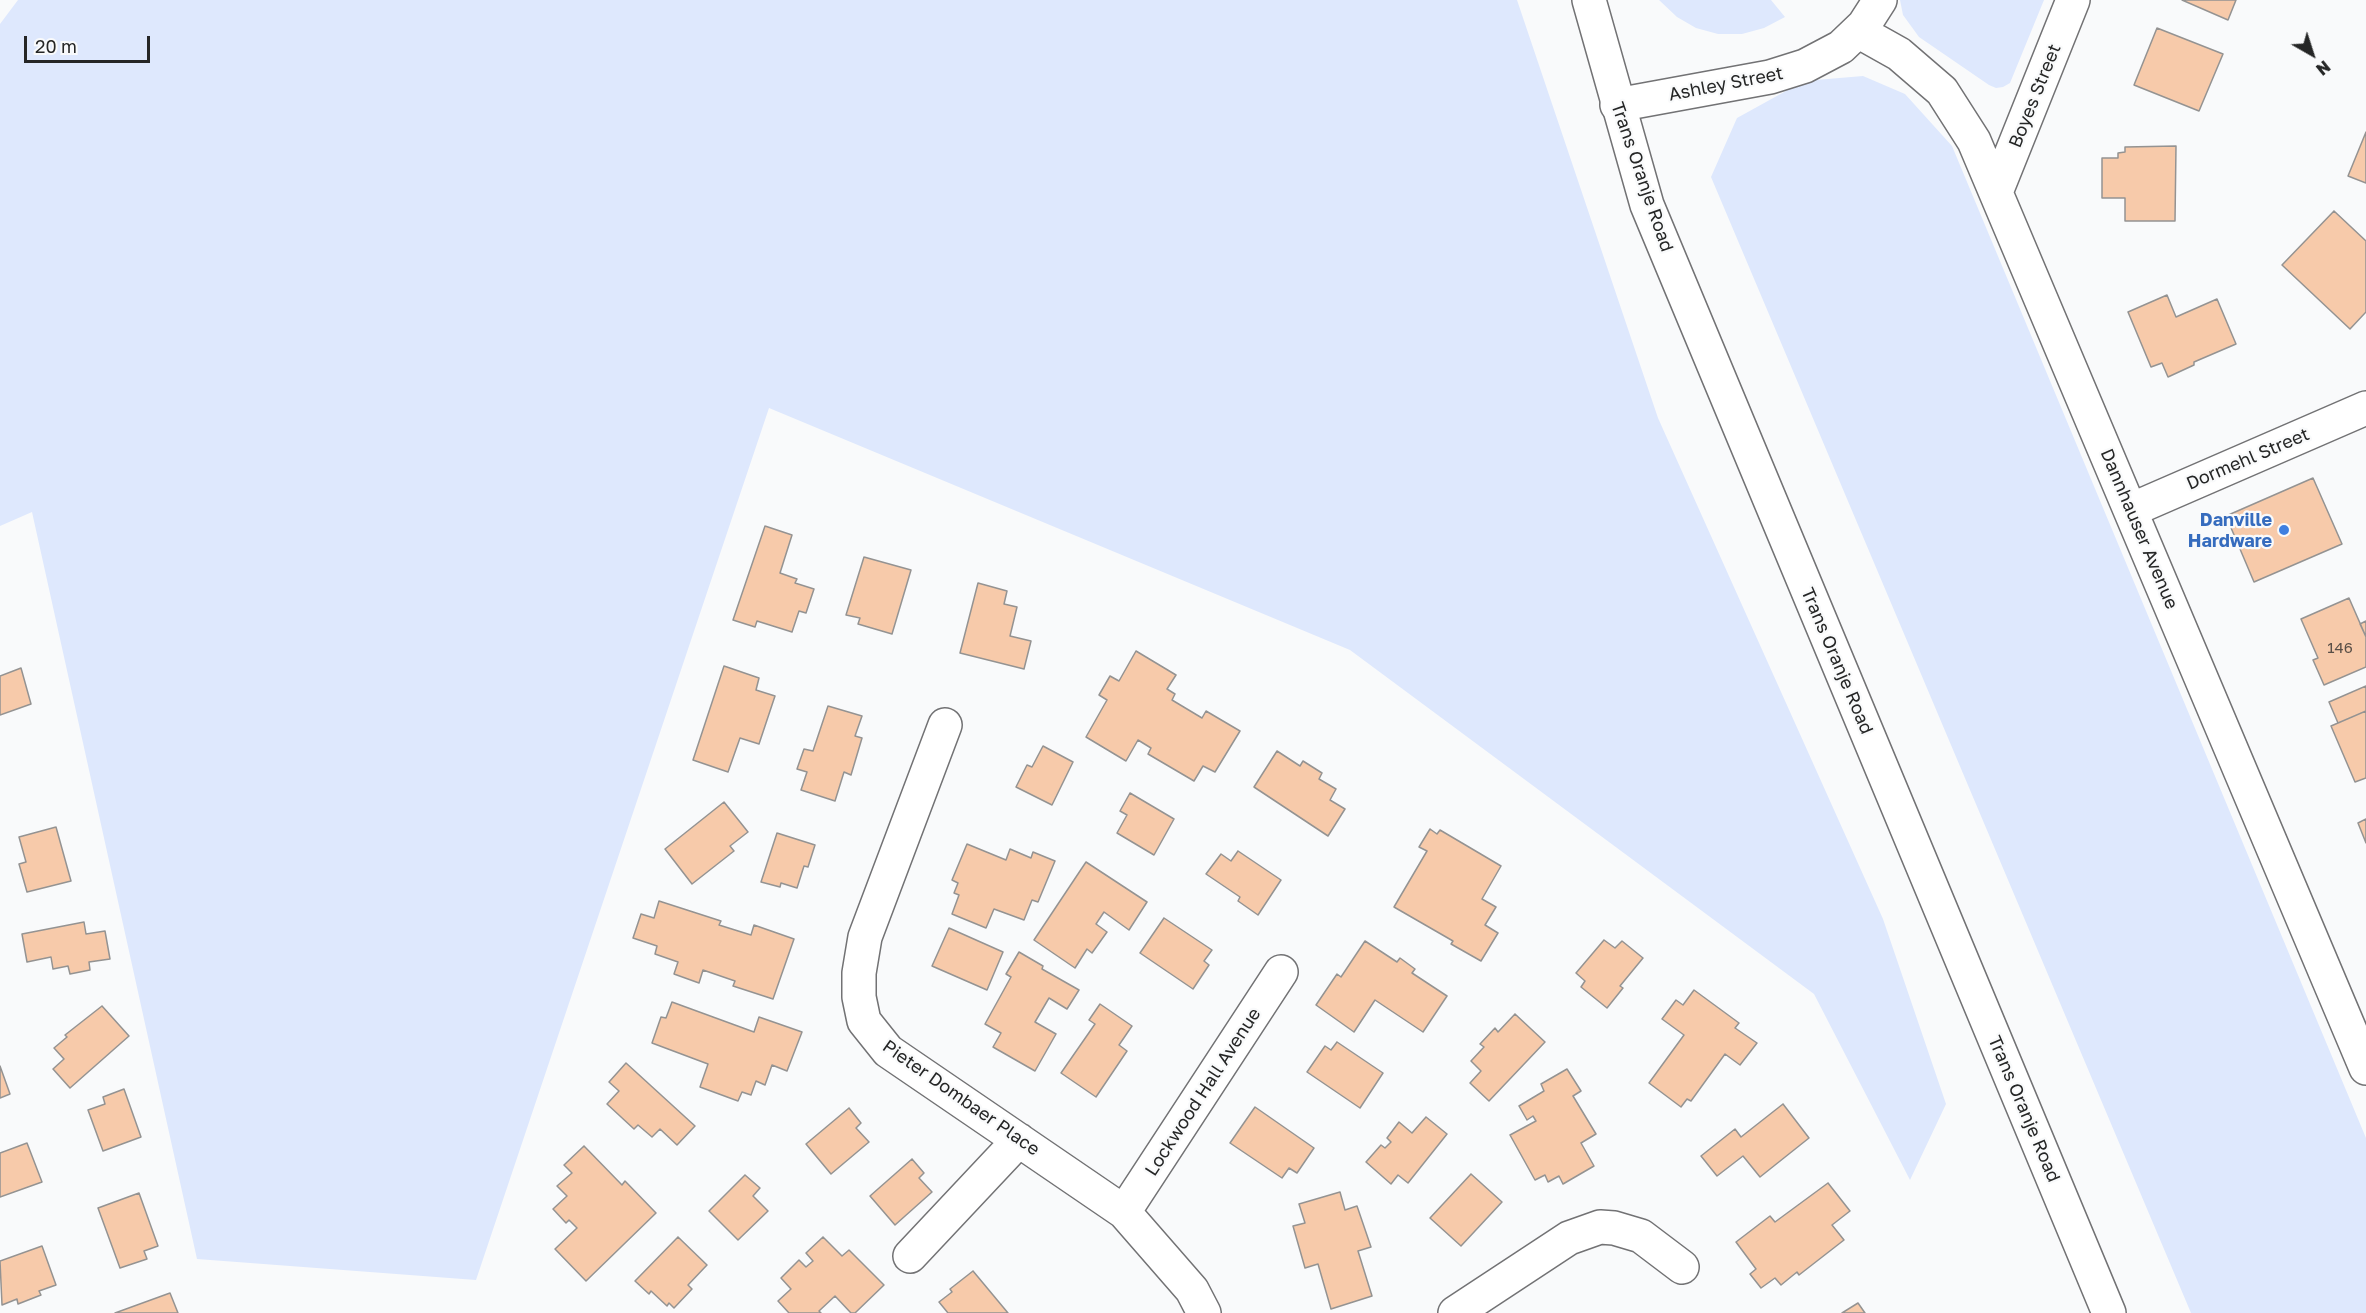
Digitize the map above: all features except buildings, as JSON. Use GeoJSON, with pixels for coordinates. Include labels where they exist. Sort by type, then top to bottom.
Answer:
{"type":"FeatureCollection","features":[{"type":"Feature","properties":{"kind":"street","name":"Trans Oranje Road"},"geometry":{"type":"LineString","coordinates":[[1589,0],[1647,205],[2109,1313]]}},
{"type":"Feature","properties":{"kind":"street","name":"Ashley Street"},"geometry":{"type":"LineString","coordinates":[[1617,105],[1770,77],[1805,66],[1840,47],[1864,26],[1880,0]]}},
{"type":"Feature","properties":{"kind":"street","name":"Boyes Street"},"geometry":{"type":"LineString","coordinates":[[1996,192],[2073,0]]}},
{"type":"Feature","properties":{"kind":"street","name":"Dannhauser Avenue"},"geometry":{"type":"LineString","coordinates":[[1858,31],[1899,54],[1942,91],[1974,141],[2366,1068]]}},
{"type":"Feature","properties":{"kind":"street","name":"Dormehl Street"},"geometry":{"type":"LineString","coordinates":[[2131,510],[2366,408]]}},
{"type":"Feature","properties":{"kind":"street","name":"Pieter Dombaer Place"},"geometry":{"type":"LineString","coordinates":[[945,725],[866,937],[859,973],[859,998],[864,1021],[888,1051],[1124,1212],[1192,1290],[1204,1313]]}},
{"type":"Feature","properties":{"kind":"street","name":"Lockwood Hall Avenue"},"geometry":{"type":"LineString","coordinates":[[1124,1212],[1281,972]]}},
{"type":"Feature","properties":{"kind":"street"},"geometry":{"type":"LineString","coordinates":[[910,1256],[1019,1140]]}},
{"type":"Feature","properties":{"kind":"street"},"geometry":{"type":"LineString","coordinates":[[1455,1313],[1569,1238],[1600,1227],[1614,1228],[1641,1236],[1682,1267]]}},
{"type":"Feature","properties":{"kind":"shaded area"},"geometry":{"type":"Polygon","coordinates":[[[18,0],[1517,0],[1658,418],[1883,919],[1946,1104],[1910,1180],[1814,994],[1350,650],[769,408],[476,1280],[197,1259],[32,512],[0,526],[0,24],[18,0]]]}},
{"type":"Feature","properties":{"kind":"shaded area"},"geometry":{"type":"Polygon","coordinates":[[[1659,0],[1771,0],[1785,17],[1764,28],[1742,34],[1718,34],[1696,28],[1677,17],[1659,0]]]}},
{"type":"Feature","properties":{"kind":"shaded area"},"geometry":{"type":"Polygon","coordinates":[[[1900,0],[2044,0],[2010,83],[1996,88],[1919,37],[1903,15],[1900,0]]]}},
{"type":"Feature","properties":{"kind":"shaded area"},"geometry":{"type":"Polygon","coordinates":[[[1863,76],[1905,94],[1952,146],[2366,1138],[2366,1313],[2191,1313],[1711,177],[1737,118],[1804,81],[1863,76]]]}},
{"type":"Feature","properties":{"kind":"place","name":"Danville Hardware"},"geometry":{"type":"Point","coordinates":[2284,530]}}]}
